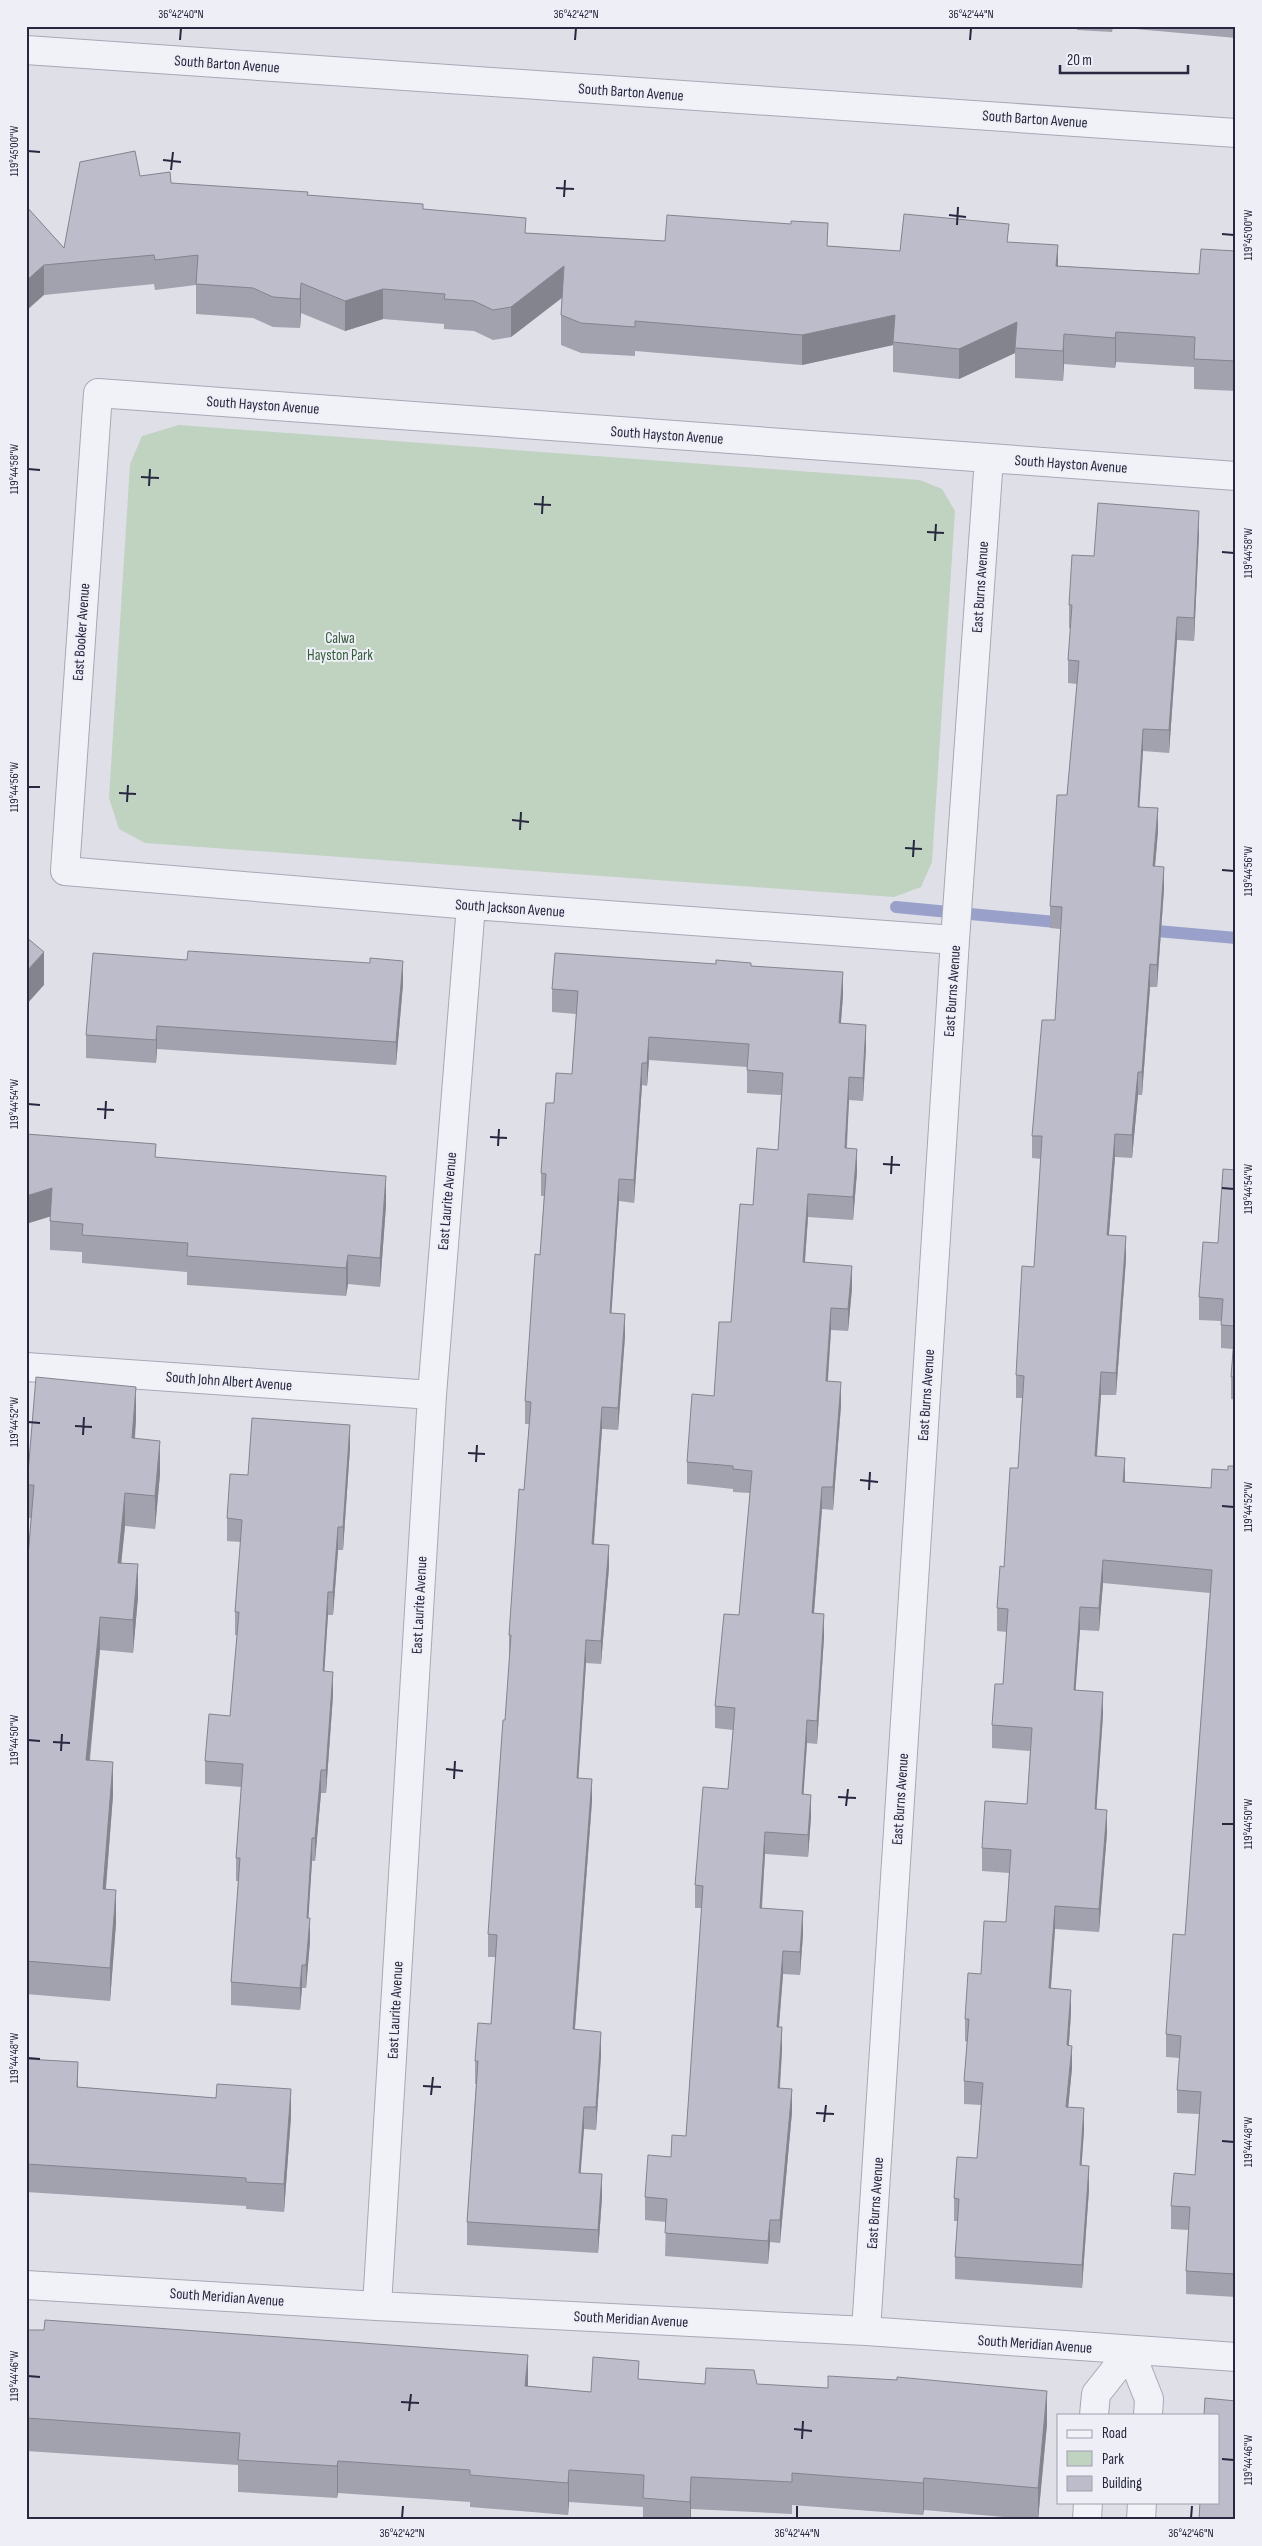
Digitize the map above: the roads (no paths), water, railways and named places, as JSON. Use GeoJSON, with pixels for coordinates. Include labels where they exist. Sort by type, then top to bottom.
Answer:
{"type":"FeatureCollection","features":[{"type":"Feature","properties":{"kind":"street","name":"South Barton Avenue"},"geometry":{"type":"LineString","coordinates":[[26,50],[1236,133]]}},
{"type":"Feature","properties":{"kind":"street","name":"South Hayston Avenue"},"geometry":{"type":"LineString","coordinates":[[98,393],[1236,476]]}},
{"type":"Feature","properties":{"kind":"street","name":"East Booker Avenue"},"geometry":{"type":"LineString","coordinates":[[65,871],[98,393]]}},
{"type":"Feature","properties":{"kind":"street","name":"East Burns Avenue"},"geometry":{"type":"LineString","coordinates":[[866,2332],[955,940],[989,458]]}},
{"type":"Feature","properties":{"kind":"street","name":"South Jackson Avenue"},"geometry":{"type":"LineString","coordinates":[[65,871],[471,905],[955,940]]}},
{"type":"Feature","properties":{"kind":"street","name":"East Laurite Avenue"},"geometry":{"type":"LineString","coordinates":[[377,2306],[432,1396],[471,905]]}},
{"type":"Feature","properties":{"kind":"street","name":"South John Albert Avenue"},"geometry":{"type":"LineString","coordinates":[[26,1367],[432,1396]]}},
{"type":"Feature","properties":{"kind":"street","name":"South Meridian Avenue"},"geometry":{"type":"LineString","coordinates":[[26,2285],[866,2332],[1236,2357]]}},
{"type":"Feature","properties":{"kind":"street"},"geometry":{"type":"LineString","coordinates":[[1094,2414],[1096,2394],[1130,2351]]}},
{"type":"Feature","properties":{"kind":"street"},"geometry":{"type":"LineString","coordinates":[[1130,2351],[1149,2399],[1148,2414]]}},
{"type":"Feature","properties":{"kind":"street"},"geometry":{"type":"LineString","coordinates":[[1087,2520],[1088,2504]]}},
{"type":"Feature","properties":{"kind":"street"},"geometry":{"type":"LineString","coordinates":[[1141,2520],[1142,2504]]}},
{"type":"Feature","properties":{"kind":"waterway"},"geometry":{"type":"LineString","coordinates":[[896,907],[1066,923]]}},
{"type":"Feature","properties":{"kind":"waterway"},"geometry":{"type":"LineString","coordinates":[[1146,930],[1236,938]]}},
{"type":"Feature","properties":{"kind":"park label","name":"Calwa Hayston Park"},"geometry":{"type":"Point","coordinates":[340,646]}}]}
